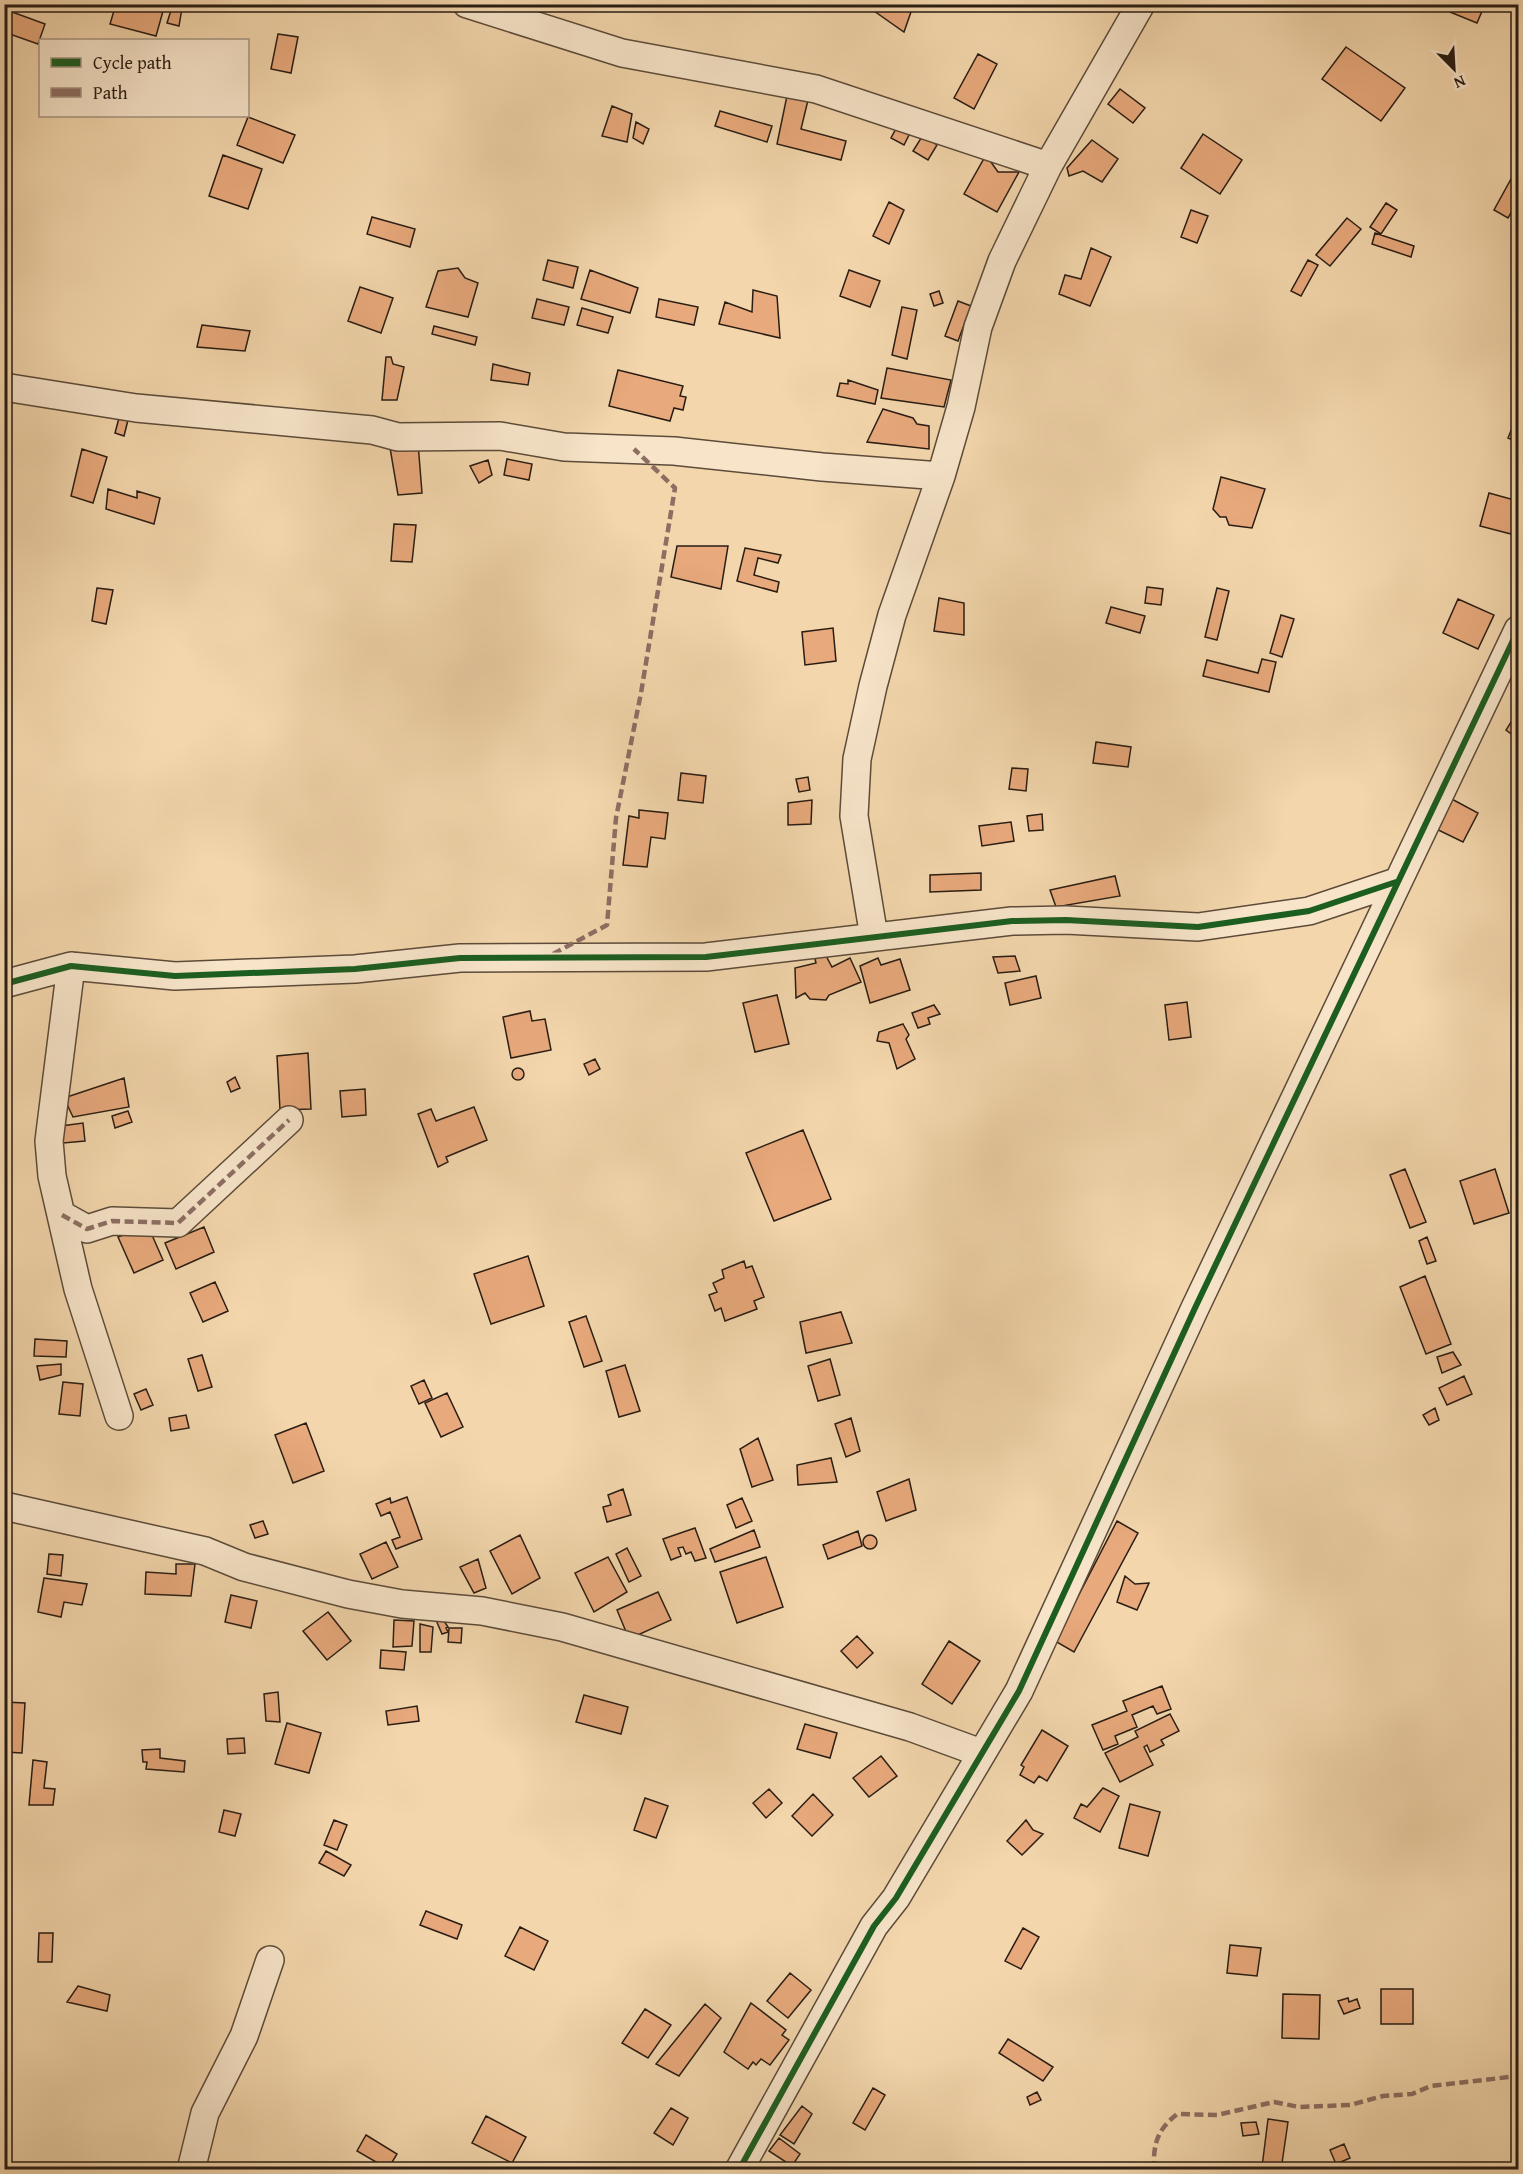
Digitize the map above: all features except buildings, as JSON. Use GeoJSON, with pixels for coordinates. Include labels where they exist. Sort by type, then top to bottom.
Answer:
{"type":"FeatureCollection","features":[{"type":"Feature","properties":{"kind":"street"},"geometry":{"type":"LineString","coordinates":[[467,4],[622,53],[816,88],[1048,166]]}},
{"type":"Feature","properties":{"kind":"street"},"geometry":{"type":"LineString","coordinates":[[874,937],[854,816],[857,759],[892,615],[941,476],[961,407],[978,327],[1002,261],[1048,166],[1141,4]]}},
{"type":"Feature","properties":{"kind":"street"},"geometry":{"type":"LineString","coordinates":[[4,387],[136,408],[372,430],[398,437],[500,436],[564,447],[674,451],[822,467],[941,476]]}},
{"type":"Feature","properties":{"kind":"street"},"geometry":{"type":"LineString","coordinates":[[739,2169],[874,1926],[896,1898],[1019,1692],[1200,1298],[1396,882],[1518,630]]}},
{"type":"Feature","properties":{"kind":"street"},"geometry":{"type":"LineString","coordinates":[[4,984],[71,966],[175,976],[355,969],[460,958],[706,957],[1012,921],[1066,920],[1198,927],[1309,911],[1396,882]]}},
{"type":"Feature","properties":{"kind":"street"},"geometry":{"type":"LineString","coordinates":[[71,966],[49,1141],[52,1176],[78,1289],[119,1416]]}},
{"type":"Feature","properties":{"kind":"street"},"geometry":{"type":"LineString","coordinates":[[62,1215],[87,1229],[112,1221],[178,1223],[289,1120]]}},
{"type":"Feature","properties":{"kind":"street"},"geometry":{"type":"LineString","coordinates":[[4,1506],[205,1551],[244,1567],[348,1594],[402,1604],[482,1611],[562,1627],[910,1727],[981,1753]]}},
{"type":"Feature","properties":{"kind":"street"},"geometry":{"type":"LineString","coordinates":[[191,2169],[205,2113],[244,2036],[270,1960]]}},
{"type":"Feature","properties":{"kind":"marked path"},"geometry":{"type":"LineString","coordinates":[[553,954],[607,925],[616,818],[641,693],[675,488],[634,449]]}},
{"type":"Feature","properties":{"kind":"marked path"},"geometry":{"type":"LineString","coordinates":[[62,1215],[87,1229],[112,1221],[178,1223],[289,1120]]}},
{"type":"Feature","properties":{"kind":"marked path"},"geometry":{"type":"LineString","coordinates":[[1154,2170],[1154,2153],[1158,2138],[1165,2126],[1177,2114],[1217,2115],[1274,2102],[1299,2107],[1350,2105],[1383,2096],[1412,2094],[1431,2086],[1518,2076]]}},
{"type":"Feature","properties":{"kind":"cycle path"},"geometry":{"type":"LineString","coordinates":[[739,2170],[874,1926],[896,1898],[1019,1691],[1195,1308],[1518,630]]}},
{"type":"Feature","properties":{"kind":"cycle path"},"geometry":{"type":"LineString","coordinates":[[4,984],[71,966],[175,976],[355,969],[460,958],[706,957],[1012,921],[1066,920],[1198,927],[1309,911],[1396,882]]}}]}
